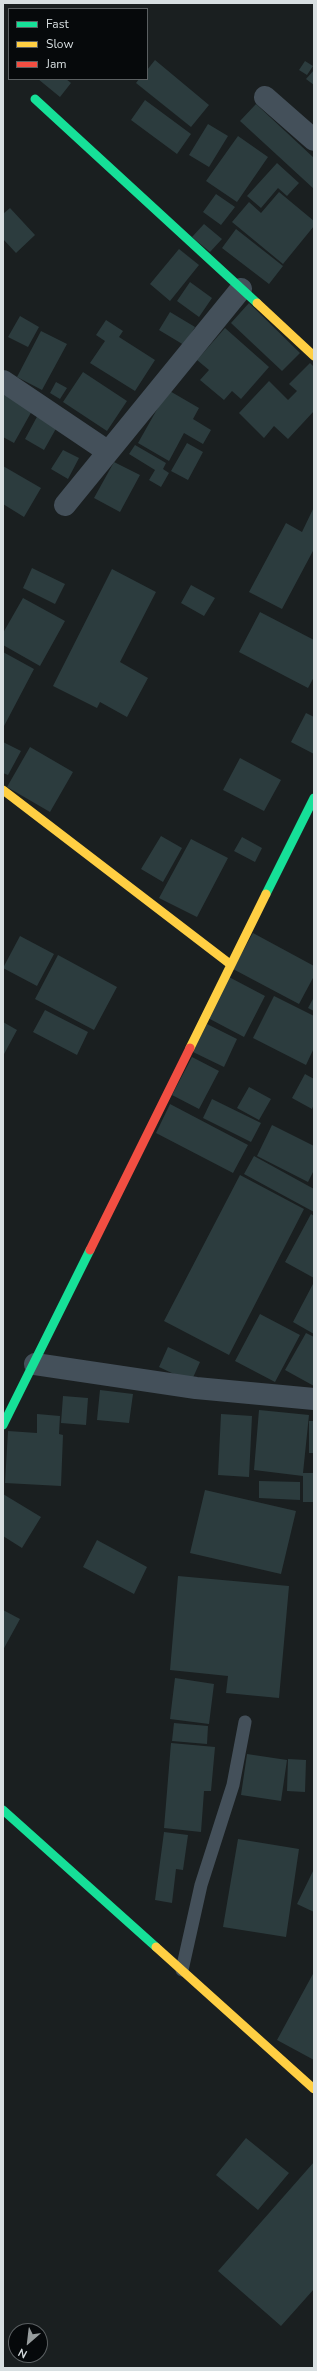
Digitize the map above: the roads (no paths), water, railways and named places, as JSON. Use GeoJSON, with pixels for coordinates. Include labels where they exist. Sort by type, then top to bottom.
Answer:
{"type":"FeatureCollection","features":[{"type":"Feature","properties":{"kind":"street"},"geometry":{"type":"LineString","coordinates":[[264,97],[314,140]]}},
{"type":"Feature","properties":{"kind":"street"},"geometry":{"type":"LineString","coordinates":[[35,99],[314,356]]}},
{"type":"Feature","properties":{"kind":"street"},"geometry":{"type":"LineString","coordinates":[[65,505],[107,451],[241,289]]}},
{"type":"Feature","properties":{"kind":"street"},"geometry":{"type":"LineString","coordinates":[[3,381],[107,451]]}},
{"type":"Feature","properties":{"kind":"street"},"geometry":{"type":"LineString","coordinates":[[3,790],[230,964]]}},
{"type":"Feature","properties":{"kind":"street"},"geometry":{"type":"LineString","coordinates":[[3,1425],[230,964],[314,800]]}},
{"type":"Feature","properties":{"kind":"street"},"geometry":{"type":"LineString","coordinates":[[34,1364],[196,1388],[314,1399]]}},
{"type":"Feature","properties":{"kind":"street"},"geometry":{"type":"LineString","coordinates":[[3,1810],[314,2089]]}},
{"type":"Feature","properties":{"kind":"lane"},"geometry":{"type":"LineString","coordinates":[[182,1970],[201,1884],[233,1785],[245,1722]]}}]}
